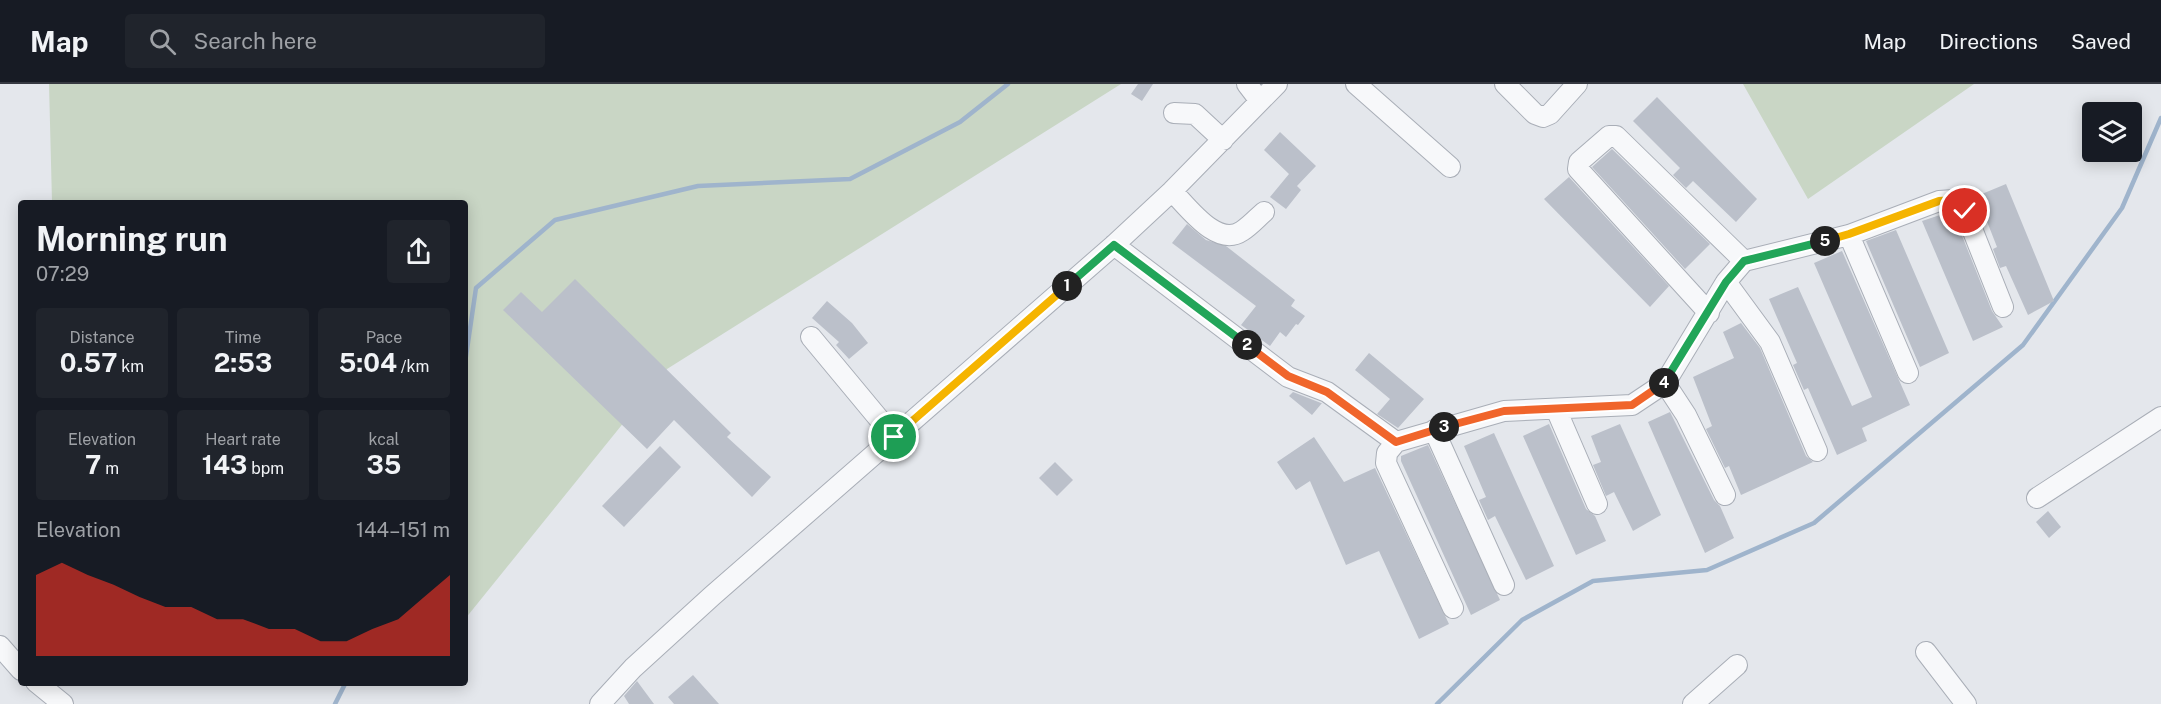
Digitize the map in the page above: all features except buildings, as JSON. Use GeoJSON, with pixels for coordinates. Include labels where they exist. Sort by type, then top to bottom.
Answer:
{"type":"FeatureCollection","features":[{"type":"Feature","properties":{"kind":"street"},"geometry":{"type":"LineString","coordinates":[[1247,84],[1260,101]]}},
{"type":"Feature","properties":{"kind":"street"},"geometry":{"type":"LineString","coordinates":[[600,704],[633,668],[712,596],[1114,245],[1172,191],[1277,84]]}},
{"type":"Feature","properties":{"kind":"street"},"geometry":{"type":"LineString","coordinates":[[1356,84],[1450,167]]}},
{"type":"Feature","properties":{"kind":"street"},"geometry":{"type":"LineString","coordinates":[[1504,84],[1535,114],[1543,117],[1550,114],[1577,84]]}},
{"type":"Feature","properties":{"kind":"street"},"geometry":{"type":"LineString","coordinates":[[1174,113],[1195,114],[1222,140]]}},
{"type":"Feature","properties":{"kind":"street"},"geometry":{"type":"LineString","coordinates":[[1709,313],[1578,170],[1580,162],[1609,136],[1616,136],[1744,261]]}},
{"type":"Feature","properties":{"kind":"street"},"geometry":{"type":"LineString","coordinates":[[1172,191],[1214,231],[1227,236],[1240,232],[1264,212]]}},
{"type":"Feature","properties":{"kind":"street"},"geometry":{"type":"LineString","coordinates":[[1453,608],[1386,463],[1387,453],[1396,442],[1497,412],[1632,405],[1665,383],[1726,282],[1744,261],[1849,234],[1939,201],[1954,200],[1965,211],[2003,307]]}},
{"type":"Feature","properties":{"kind":"street"},"geometry":{"type":"LineString","coordinates":[[1849,234],[1908,373]]}},
{"type":"Feature","properties":{"kind":"street"},"geometry":{"type":"LineString","coordinates":[[1114,245],[1288,376],[1327,392],[1396,442]]}},
{"type":"Feature","properties":{"kind":"street"},"geometry":{"type":"LineString","coordinates":[[1726,282],[1770,342],[1817,451]]}},
{"type":"Feature","properties":{"kind":"street"},"geometry":{"type":"LineString","coordinates":[[811,337],[894,437]]}},
{"type":"Feature","properties":{"kind":"street"},"geometry":{"type":"LineString","coordinates":[[1665,383],[1686,415],[1725,495]]}},
{"type":"Feature","properties":{"kind":"street"},"geometry":{"type":"LineString","coordinates":[[1556,409],[1597,504]]}},
{"type":"Feature","properties":{"kind":"street"},"geometry":{"type":"LineString","coordinates":[[2037,498],[2161,417]]}},
{"type":"Feature","properties":{"kind":"street"},"geometry":{"type":"LineString","coordinates":[[1434,429],[1504,585]]}},
{"type":"Feature","properties":{"kind":"street"},"geometry":{"type":"LineString","coordinates":[[0,646],[18,667]]}},
{"type":"Feature","properties":{"kind":"street"},"geometry":{"type":"LineString","coordinates":[[1926,652],[1966,704]]}},
{"type":"Feature","properties":{"kind":"street"},"geometry":{"type":"LineString","coordinates":[[1693,704],[1737,665]]}},
{"type":"Feature","properties":{"kind":"street"},"geometry":{"type":"LineString","coordinates":[[41,686],[63,704]]}},
{"type":"Feature","properties":{"kind":"green space"},"geometry":{"type":"Polygon","coordinates":[[[49,84],[1121,84],[667,369],[468,615],[468,200],[52,200],[49,84]]]}},
{"type":"Feature","properties":{"kind":"green space"},"geometry":{"type":"Polygon","coordinates":[[[1743,84],[1974,84],[1808,199],[1743,84]]]}},
{"type":"Feature","properties":{"kind":"waterway"},"geometry":{"type":"LineString","coordinates":[[468,343],[476,288],[555,220],[698,186],[850,179],[960,122],[1008,84]]}},
{"type":"Feature","properties":{"kind":"waterway"},"geometry":{"type":"LineString","coordinates":[[1437,704],[1522,620],[1593,581],[1707,570],[1814,523],[2023,345],[2122,208],[2161,118]]}},
{"type":"Feature","properties":{"kind":"waterway"},"geometry":{"type":"LineString","coordinates":[[335,704],[344,686]]}},
{"type":"Feature","properties":{"kind":"route"},"geometry":{"type":"LineString","coordinates":[[894,437],[1114,245],[1288,376],[1327,392],[1396,442],[1434,429],[1504,411],[1632,405],[1665,383],[1726,282],[1744,261],[1849,234],[1939,201],[1954,200],[1965,211]]}}]}
